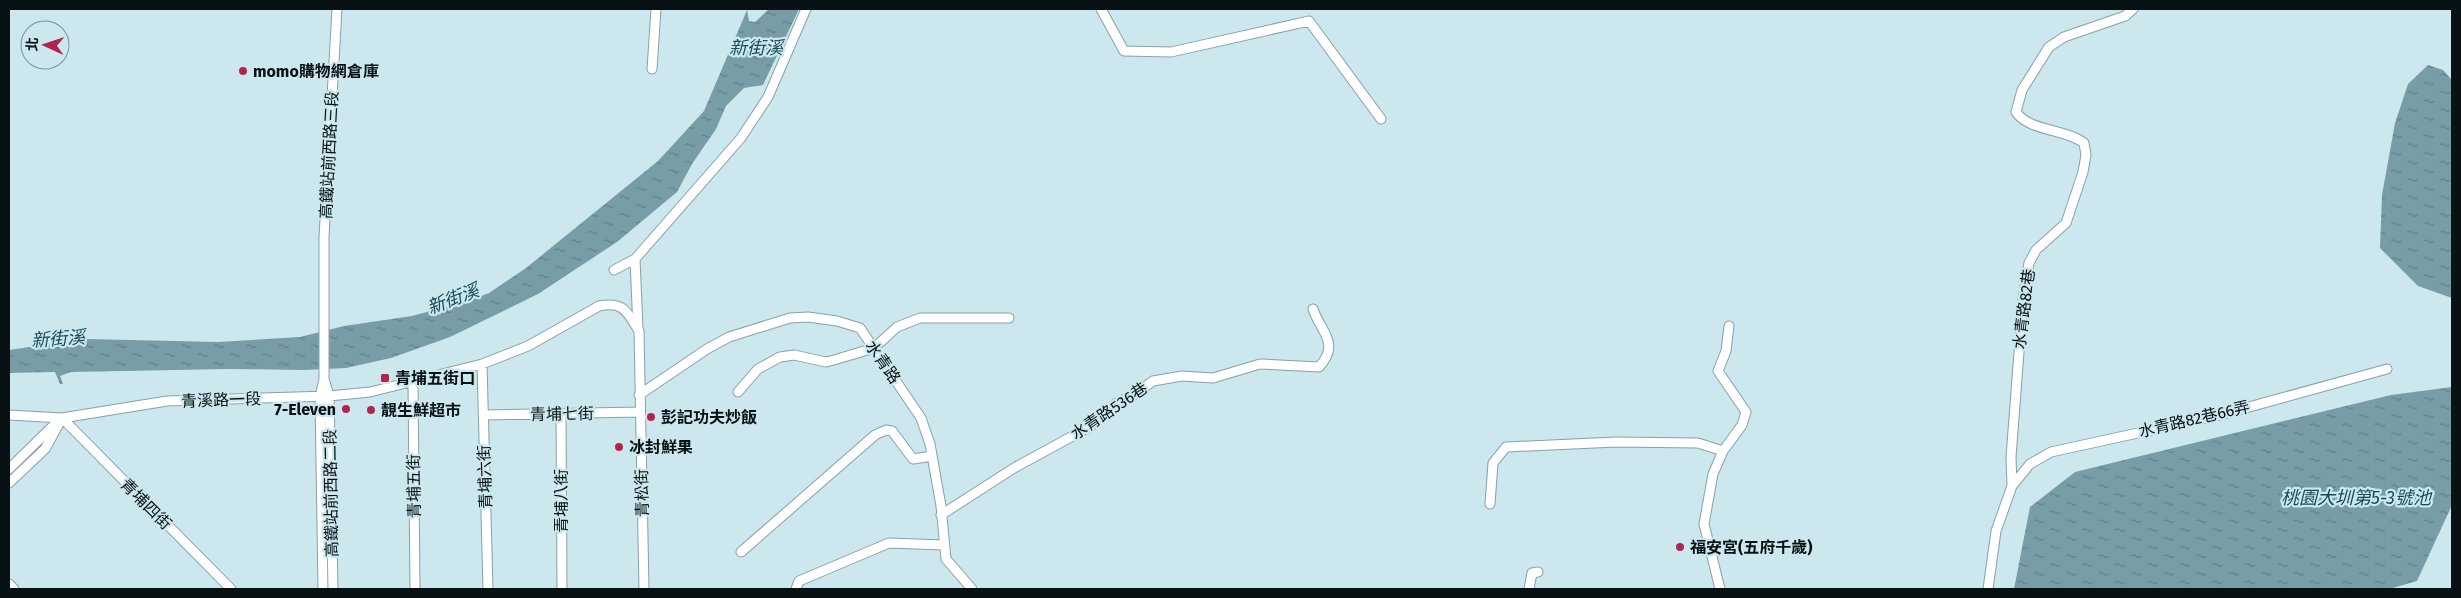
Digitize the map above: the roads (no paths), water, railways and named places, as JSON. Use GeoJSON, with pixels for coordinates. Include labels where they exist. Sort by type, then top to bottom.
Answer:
{"type":"FeatureCollection","features":[{"type":"Feature","properties":{"kind":"street","name":"高鐵站前西路三段"},"geometry":{"type":"LineString","coordinates":[[324,397],[324,237],[337,9]]}},
{"type":"Feature","properties":{"kind":"street"},"geometry":{"type":"LineString","coordinates":[[652,69],[656,9]]}},
{"type":"Feature","properties":{"kind":"street"},"geometry":{"type":"LineString","coordinates":[[614,270],[635,259],[741,138],[768,97],[806,9]]}},
{"type":"Feature","properties":{"kind":"street"},"geometry":{"type":"LineString","coordinates":[[1101,9],[1124,51],[1171,52],[1309,21],[1381,119]]}},
{"type":"Feature","properties":{"kind":"street","name":"水青路82巷"},"geometry":{"type":"LineString","coordinates":[[1988,589],[1996,531],[2012,486],[2011,457],[2016,389],[2023,300],[2029,264],[2036,250],[2066,223],[2086,155],[2084,143],[2075,136],[2022,120],[2016,112],[2022,90],[2050,47],[2064,37],[2124,16],[2133,9]]}},
{"type":"Feature","properties":{"kind":"street","name":"青松街"},"geometry":{"type":"LineString","coordinates":[[635,259],[644,589]]}},
{"type":"Feature","properties":{"kind":"street","name":"青溪路一段"},"geometry":{"type":"LineString","coordinates":[[9,415],[62,418],[167,402],[324,397],[370,392],[413,383],[482,364],[528,346],[599,306],[612,304],[626,310],[638,329]]}},
{"type":"Feature","properties":{"kind":"street","name":"水青路536巷"},"geometry":{"type":"LineString","coordinates":[[941,515],[1014,468],[1091,426],[1115,404],[1153,382],[1182,376],[1213,378],[1260,364],[1319,368],[1326,359],[1328,340],[1325,329],[1313,309]]}},
{"type":"Feature","properties":{"kind":"street","name":"水青路"},"geometry":{"type":"LineString","coordinates":[[639,396],[707,349],[730,337],[790,318],[808,317],[837,321],[860,328],[921,418],[932,456],[946,559],[972,589]]}},
{"type":"Feature","properties":{"kind":"street"},"geometry":{"type":"LineString","coordinates":[[738,392],[758,369],[780,357],[794,355],[826,362],[874,348],[897,327],[920,318],[1009,318]]}},
{"type":"Feature","properties":{"kind":"street"},"geometry":{"type":"LineString","coordinates":[[1720,589],[1704,524],[1713,474],[1723,451],[1742,425],[1746,412],[1718,371],[1726,351],[1729,326]]}},
{"type":"Feature","properties":{"kind":"street","name":"青埔六街"},"geometry":{"type":"LineString","coordinates":[[482,364],[488,589]]}},
{"type":"Feature","properties":{"kind":"street","name":"水青路82巷66弄"},"geometry":{"type":"LineString","coordinates":[[2012,486],[2030,464],[2051,452],[2220,415],[2387,369]]}},
{"type":"Feature","properties":{"kind":"street","name":"青埔五街"},"geometry":{"type":"LineString","coordinates":[[413,383],[415,589]]}},
{"type":"Feature","properties":{"kind":"street","name":"高鐵站前西路二段"},"geometry":{"type":"LineString","coordinates":[[323,589],[324,397]]}},
{"type":"Feature","properties":{"kind":"street","name":"高鐵站前西路二段"},"geometry":{"type":"LineString","coordinates":[[324,397],[333,589]]}},
{"type":"Feature","properties":{"kind":"street","name":"青埔七街"},"geometry":{"type":"LineString","coordinates":[[483,415],[640,412]]}},
{"type":"Feature","properties":{"kind":"street","name":"青埔八街"},"geometry":{"type":"LineString","coordinates":[[560,414],[562,589]]}},
{"type":"Feature","properties":{"kind":"street"},"geometry":{"type":"LineString","coordinates":[[9,469],[62,418]]}},
{"type":"Feature","properties":{"kind":"street"},"geometry":{"type":"LineString","coordinates":[[9,483],[44,449],[62,418]]}},
{"type":"Feature","properties":{"kind":"street","name":"青埔四街"},"geometry":{"type":"LineString","coordinates":[[62,418],[231,589]]}},
{"type":"Feature","properties":{"kind":"street"},"geometry":{"type":"LineString","coordinates":[[741,552],[874,435],[886,430],[892,431],[913,459],[932,456]]}},
{"type":"Feature","properties":{"kind":"street"},"geometry":{"type":"LineString","coordinates":[[1490,504],[1493,463],[1506,447],[1616,442],[1698,442],[1723,451]]}},
{"type":"Feature","properties":{"kind":"street"},"geometry":{"type":"LineString","coordinates":[[796,589],[799,581],[889,542],[944,545]]}},
{"type":"Feature","properties":{"kind":"street"},"geometry":{"type":"LineString","coordinates":[[1530,589],[1532,573],[1538,572]]}},
{"type":"Feature","properties":{"kind":"street"},"geometry":{"type":"LineString","coordinates":[[9,584],[14,589]]}},
{"type":"Feature","properties":{"kind":"water","name":"新街溪"},"geometry":{"type":"Polygon","coordinates":[[[769,9],[799,9],[763,85],[744,88],[726,106],[716,129],[692,164],[677,192],[617,242],[538,294],[450,337],[391,358],[346,368],[71,372],[60,376],[63,384],[60,384],[55,372],[9,373],[9,350],[86,339],[218,342],[300,337],[344,326],[412,316],[471,300],[489,293],[526,268],[658,161],[704,111],[747,10],[749,21],[755,22],[769,9]]]}},
{"type":"Feature","properties":{"kind":"water"},"geometry":{"type":"Polygon","coordinates":[[[2428,65],[2443,70],[2452,80],[2452,298],[2418,286],[2380,248],[2382,195],[2395,123],[2408,84],[2428,65]]]}},
{"type":"Feature","properties":{"kind":"water","name":"桃園大圳第5-3號池"},"geometry":{"type":"Polygon","coordinates":[[[2452,387],[2452,505],[2417,581],[2389,589],[2014,589],[2030,507],[2075,472],[2391,395],[2452,387]]]}},
{"type":"Feature","properties":{"kind":"place","name":"momo購物網倉庫"},"geometry":{"type":"Point","coordinates":[243,71]}},
{"type":"Feature","properties":{"kind":"place","name":"青埔五街口"},"geometry":{"type":"Point","coordinates":[385,378]}},
{"type":"Feature","properties":{"kind":"place","name":"7-Eleven"},"geometry":{"type":"Point","coordinates":[346,409]}},
{"type":"Feature","properties":{"kind":"place","name":"靚生鮮超市"},"geometry":{"type":"Point","coordinates":[371,410]}},
{"type":"Feature","properties":{"kind":"place","name":"彭記功夫炒飯"},"geometry":{"type":"Point","coordinates":[651,417]}},
{"type":"Feature","properties":{"kind":"place","name":"冰封鮮果"},"geometry":{"type":"Point","coordinates":[619,447]}},
{"type":"Feature","properties":{"kind":"place","name":"福安宮(五府千歲)"},"geometry":{"type":"Point","coordinates":[1680,547]}}]}
